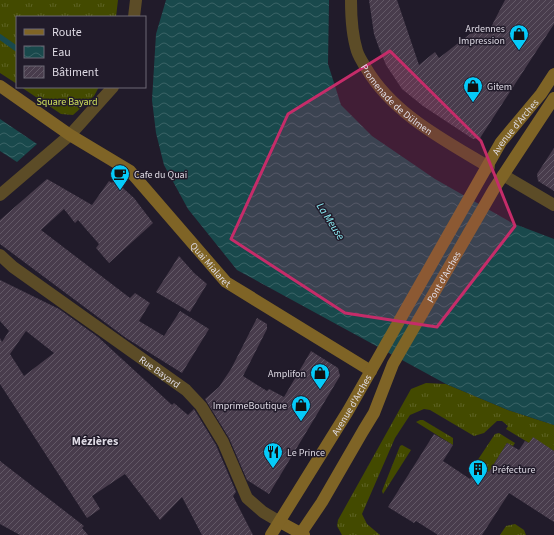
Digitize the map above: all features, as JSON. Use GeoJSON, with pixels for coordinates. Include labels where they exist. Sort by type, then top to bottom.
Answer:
{"type":"FeatureCollection","features":[{"type":"Feature","properties":{"kind":"main road","name":"Avenue d'Arches"},"geometry":{"type":"LineString","coordinates":[[480,182],[501,142],[541,94],[554,74]]}},
{"type":"Feature","properties":{"kind":"main road","name":"Quai Mialaret"},"geometry":{"type":"LineString","coordinates":[[0,86],[70,135],[130,171],[226,282],[371,371]]}},
{"type":"Feature","properties":{"kind":"main road","name":"Avenue d'Arches"},"geometry":{"type":"LineString","coordinates":[[494,189],[554,98]]}},
{"type":"Feature","properties":{"kind":"main road","name":"Pont d'Arches"},"geometry":{"type":"LineString","coordinates":[[380,356],[480,182]]}},
{"type":"Feature","properties":{"kind":"main road","name":"Pont d'Arches"},"geometry":{"type":"LineString","coordinates":[[393,364],[494,189]]}},
{"type":"Feature","properties":{"kind":"main road","name":"Avenue d'Arches"},"geometry":{"type":"LineString","coordinates":[[271,535],[380,356]]}},
{"type":"Feature","properties":{"kind":"main road","name":"Avenue d'Arches"},"geometry":{"type":"LineString","coordinates":[[303,534],[374,413],[393,364]]}},
{"type":"Feature","properties":{"kind":"main road"},"geometry":{"type":"LineString","coordinates":[[280,522],[303,534]]}},
{"type":"Feature","properties":{"kind":"street"},"geometry":{"type":"LineString","coordinates":[[134,16],[136,0]]}},
{"type":"Feature","properties":{"kind":"street","name":"Promenade de Dülmen"},"geometry":{"type":"LineString","coordinates":[[351,0],[351,22],[358,53],[373,80],[396,105],[426,129],[488,167]]}},
{"type":"Feature","properties":{"kind":"street"},"geometry":{"type":"LineString","coordinates":[[0,195],[70,135],[112,88]]}},
{"type":"Feature","properties":{"kind":"street"},"geometry":{"type":"LineString","coordinates":[[503,175],[554,204]]}},
{"type":"Feature","properties":{"kind":"street","name":"Rue Bayard"},"geometry":{"type":"LineString","coordinates":[[0,255],[13,266],[186,390],[201,406],[223,442],[248,498],[263,512],[280,522]]}},
{"type":"Feature","properties":{"kind":"highlighted area"},"geometry":{"type":"Polygon","coordinates":[[[390,51],[481,141],[515,226],[437,327],[345,313],[231,239],[288,114],[390,51]]]}},
{"type":"Feature","properties":{"kind":"green space","name":"Square Bayard"},"geometry":{"type":"Polygon","coordinates":[[[0,0],[118,0],[116,16],[16,16],[16,83],[0,73],[0,0]]]}},
{"type":"Feature","properties":{"kind":"green space","name":"Square Bayard"},"geometry":{"type":"Polygon","coordinates":[[[22,88],[98,88],[94,96],[73,115],[61,114],[22,88]]]}},
{"type":"Feature","properties":{"kind":"green space"},"geometry":{"type":"Polygon","coordinates":[[[426,383],[446,384],[508,410],[554,425],[554,451],[533,438],[529,443],[506,429],[508,426],[502,421],[497,421],[484,433],[474,436],[430,410],[424,409],[410,415],[395,438],[362,514],[367,524],[380,535],[342,535],[337,526],[338,520],[411,389],[426,383]]]}},
{"type":"Feature","properties":{"kind":"green space"},"geometry":{"type":"Polygon","coordinates":[[[423,420],[453,438],[453,445],[416,422],[423,420]]]}},
{"type":"Feature","properties":{"kind":"green space"},"geometry":{"type":"Polygon","coordinates":[[[499,433],[515,443],[513,446],[507,443],[489,472],[475,464],[495,434],[499,433]]]}},
{"type":"Feature","properties":{"kind":"green space"},"geometry":{"type":"Polygon","coordinates":[[[402,445],[411,450],[383,494],[382,491],[400,446],[402,445]]]}},
{"type":"Feature","properties":{"kind":"green space"},"geometry":{"type":"Polygon","coordinates":[[[515,524],[524,530],[526,535],[500,535],[506,526],[515,524]]]}},
{"type":"Feature","properties":{"kind":"water","name":"La Meuse"},"geometry":{"type":"Polygon","coordinates":[[[166,0],[329,0],[328,64],[341,105],[372,136],[435,179],[512,223],[554,239],[554,425],[508,410],[446,384],[237,270],[188,209],[164,165],[156,133],[152,100],[156,34],[166,0]]]}},
{"type":"Feature","properties":{"kind":"water"},"geometry":{"type":"Polygon","coordinates":[[[0,119],[37,144],[17,162],[0,151],[0,119]]]}},
{"type":"Feature","properties":{"kind":"building"},"geometry":{"type":"Polygon","coordinates":[[[369,0],[397,0],[419,65],[435,52],[439,58],[479,27],[488,33],[505,0],[554,0],[554,24],[480,138],[473,139],[423,106],[402,89],[386,65],[379,48],[374,34],[369,0]]]}},
{"type":"Feature","properties":{"kind":"building"},"geometry":{"type":"Polygon","coordinates":[[[554,148],[554,191],[538,181],[537,174],[554,148]]]}},
{"type":"Feature","properties":{"kind":"building"},"geometry":{"type":"Polygon","coordinates":[[[47,179],[92,205],[109,181],[112,183],[114,180],[134,198],[153,223],[109,263],[96,248],[99,244],[78,220],[75,223],[64,209],[41,230],[130,298],[135,293],[150,303],[139,321],[164,336],[180,311],[209,329],[182,373],[126,338],[0,244],[0,220],[47,179]]]}},
{"type":"Feature","properties":{"kind":"building"},"geometry":{"type":"Polygon","coordinates":[[[179,256],[194,273],[207,284],[190,312],[156,292],[179,256]]]}},
{"type":"Feature","properties":{"kind":"building"},"geometry":{"type":"Polygon","coordinates":[[[0,280],[59,309],[98,337],[172,405],[174,403],[188,415],[194,409],[216,445],[236,492],[233,496],[253,535],[202,535],[182,497],[160,520],[125,474],[92,496],[100,509],[87,518],[0,384],[0,338],[2,342],[9,331],[0,321],[0,280]],[[26,331],[10,354],[24,376],[54,353],[26,331]]]}},
{"type":"Feature","properties":{"kind":"building"},"geometry":{"type":"Polygon","coordinates":[[[257,318],[267,324],[267,329],[243,376],[267,391],[269,389],[284,397],[311,351],[338,368],[340,376],[269,494],[247,480],[229,438],[205,399],[219,387],[231,369],[257,318]]]}},
{"type":"Feature","properties":{"kind":"building","name":"Préfecture"},"geometry":{"type":"Polygon","coordinates":[[[434,434],[453,445],[443,461],[470,479],[479,466],[489,472],[507,443],[519,450],[525,441],[529,443],[533,437],[554,451],[554,522],[509,493],[482,535],[438,535],[416,521],[414,523],[388,507],[434,434]]]}},
{"type":"Feature","properties":{"kind":"building"},"geometry":{"type":"Polygon","coordinates":[[[0,461],[84,526],[82,528],[88,535],[20,535],[0,524],[0,461]]]}},
{"type":"Feature","properties":{"kind":"waterway"},"geometry":{"type":"LineString","coordinates":[[0,37],[16,48]]}},
{"type":"Feature","properties":{"kind":"place","name":"Ardennes Impression"},"geometry":{"type":"Point","coordinates":[519,51]}},
{"type":"Feature","properties":{"kind":"place","name":"Gitem"},"geometry":{"type":"Point","coordinates":[473,103]}},
{"type":"Feature","properties":{"kind":"place","name":"Cafe du Quai"},"geometry":{"type":"Point","coordinates":[120,191]}},
{"type":"Feature","properties":{"kind":"place","name":"Amplifon"},"geometry":{"type":"Point","coordinates":[320,390]}},
{"type":"Feature","properties":{"kind":"place","name":"ImprimeBoutique"},"geometry":{"type":"Point","coordinates":[301,422]}},
{"type":"Feature","properties":{"kind":"place","name":"Le Prince"},"geometry":{"type":"Point","coordinates":[273,469]}},
{"type":"Feature","properties":{"kind":"place","name":"Préfecture"},"geometry":{"type":"Point","coordinates":[478,486]}},
{"type":"Feature","properties":{"kind":"district","name":"Mézières"},"geometry":{"type":"Point","coordinates":[95,441]}}]}
